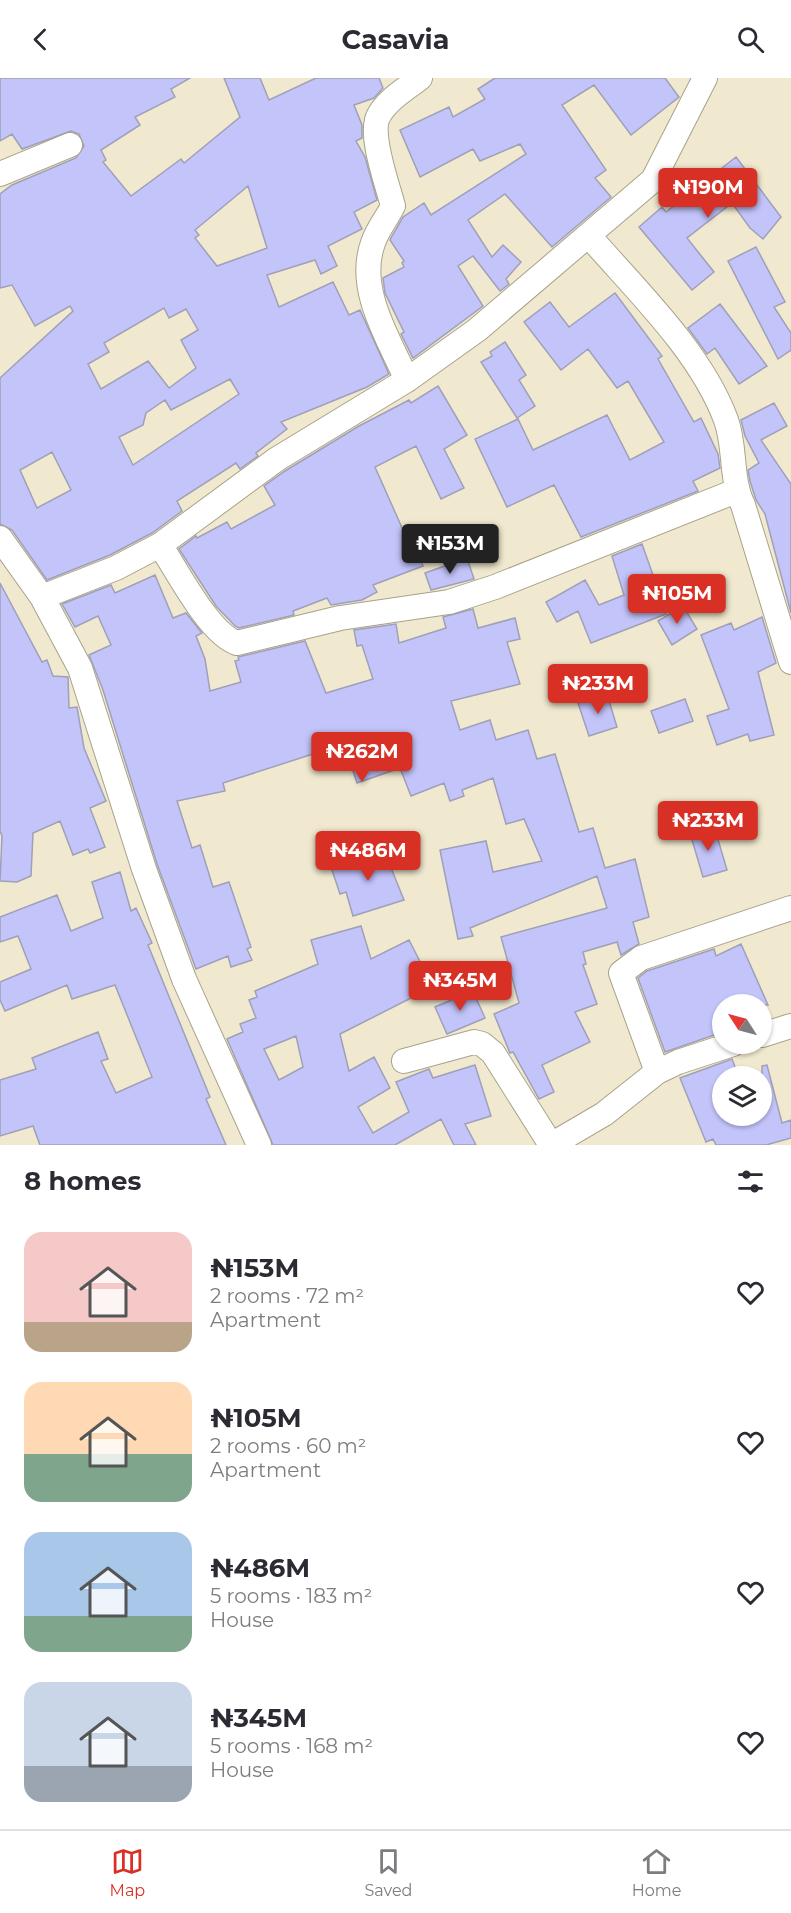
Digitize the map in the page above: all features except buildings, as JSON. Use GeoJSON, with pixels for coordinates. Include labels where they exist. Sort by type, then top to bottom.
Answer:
{"type":"FeatureCollection","features":[{"type":"Feature","properties":{"kind":"street"},"geometry":{"type":"LineString","coordinates":[[407,381],[373,303],[368,279],[372,243],[393,206],[376,139],[377,117],[392,99],[420,78]]}},
{"type":"Feature","properties":{"kind":"street"},"geometry":{"type":"LineString","coordinates":[[42,597],[116,568],[160,545],[277,459],[407,381],[477,330],[653,180],[705,78]]}},
{"type":"Feature","properties":{"kind":"street"},"geometry":{"type":"LineString","coordinates":[[0,174],[70,145]]}},
{"type":"Feature","properties":{"kind":"street"},"geometry":{"type":"LineString","coordinates":[[589,236],[676,337],[707,382],[727,421],[736,491],[743,505],[791,662]]}},
{"type":"Feature","properties":{"kind":"street"},"geometry":{"type":"LineString","coordinates":[[160,545],[210,621],[226,640],[237,643],[340,618],[449,602],[495,587],[736,491]]}},
{"type":"Feature","properties":{"kind":"street"},"geometry":{"type":"LineString","coordinates":[[0,538],[42,597],[80,668],[144,869],[184,979],[259,1145]]}},
{"type":"Feature","properties":{"kind":"street"},"geometry":{"type":"LineString","coordinates":[[657,1072],[621,973],[641,958],[791,908]]}},
{"type":"Feature","properties":{"kind":"street"},"geometry":{"type":"LineString","coordinates":[[772,1032],[791,1026]]}},
{"type":"Feature","properties":{"kind":"street"},"geometry":{"type":"LineString","coordinates":[[404,1061],[474,1042],[482,1044],[493,1053],[551,1145],[604,1114],[657,1072],[678,1062],[712,1051]]}}]}
